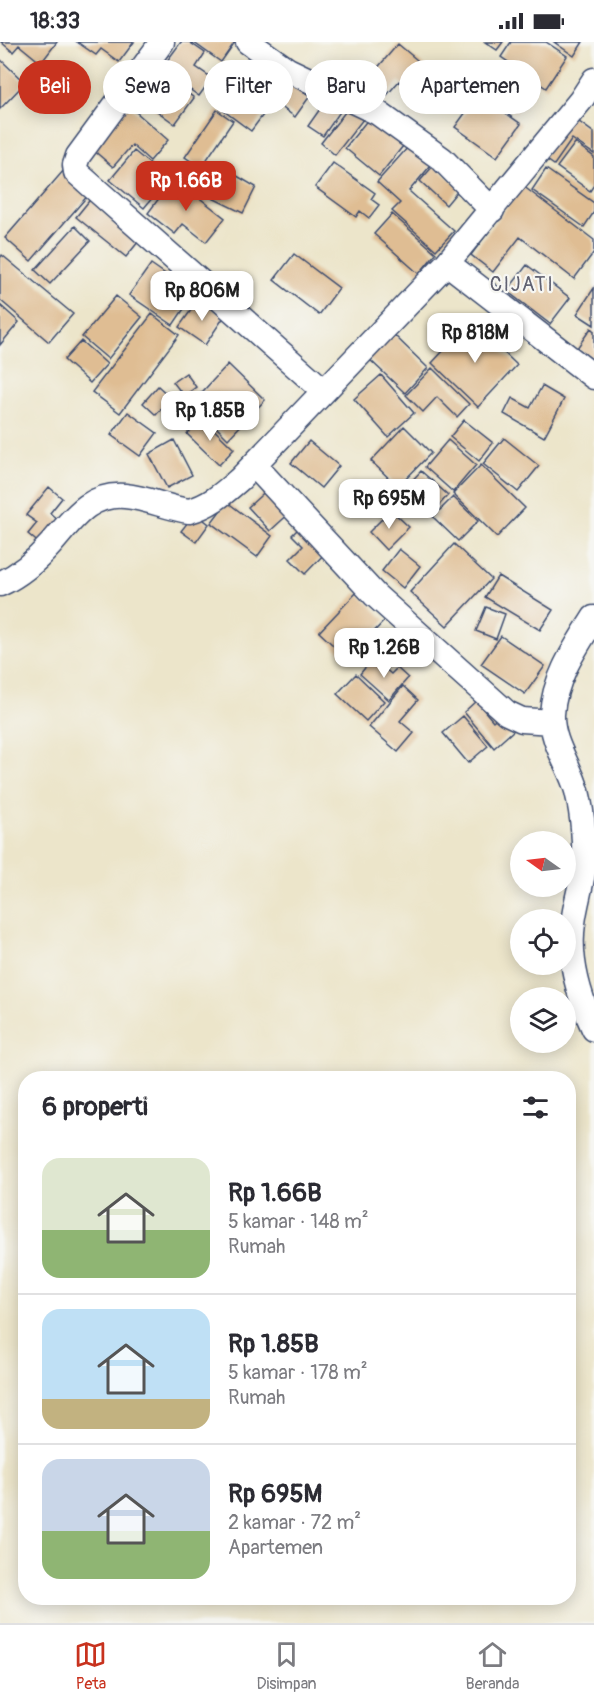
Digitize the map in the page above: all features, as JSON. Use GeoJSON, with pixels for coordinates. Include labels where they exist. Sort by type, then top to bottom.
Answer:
{"type":"FeatureCollection","features":[{"type":"Feature","properties":{"kind":"street"},"geometry":{"type":"LineString","coordinates":[[162,42],[78,156],[75,165],[76,172],[323,390]]}},
{"type":"Feature","properties":{"kind":"street"},"geometry":{"type":"LineString","coordinates":[[248,42],[288,70],[378,113],[442,159],[492,210]]}},
{"type":"Feature","properties":{"kind":"street"},"geometry":{"type":"LineString","coordinates":[[0,584],[34,562],[67,524],[93,501],[103,497],[125,496],[180,510],[199,509],[217,498],[254,465],[323,390],[447,263],[492,210],[594,80]]}},
{"type":"Feature","properties":{"kind":"street"},"geometry":{"type":"LineString","coordinates":[[447,263],[594,377]]}},
{"type":"Feature","properties":{"kind":"street"},"geometry":{"type":"LineString","coordinates":[[254,465],[375,595],[507,713],[522,720],[552,722]]}},
{"type":"Feature","properties":{"kind":"street"},"geometry":{"type":"LineString","coordinates":[[594,618],[566,664],[555,694],[552,722],[555,740],[577,790],[582,822],[583,871],[572,925],[573,961],[580,994],[594,1029]]}},
{"type":"Feature","properties":{"kind":"building"},"geometry":{"type":"Polygon","coordinates":[[[1,42],[57,42],[43,60],[37,60],[19,45],[13,52],[1,42]]]}},
{"type":"Feature","properties":{"kind":"building"},"geometry":{"type":"Polygon","coordinates":[[[77,42],[134,42],[120,60],[116,60],[101,49],[96,55],[77,42]]]}},
{"type":"Feature","properties":{"kind":"building"},"geometry":{"type":"Polygon","coordinates":[[[181,42],[189,42],[205,53],[196,67],[204,72],[204,89],[199,96],[192,91],[192,60],[168,60],[181,42]]]}},
{"type":"Feature","properties":{"kind":"building"},"geometry":{"type":"Polygon","coordinates":[[[193,42],[235,42],[222,60],[218,60],[193,42]]]}},
{"type":"Feature","properties":{"kind":"building"},"geometry":{"type":"Polygon","coordinates":[[[485,42],[503,42],[497,50],[485,42]]]}},
{"type":"Feature","properties":{"kind":"building"},"geometry":{"type":"Polygon","coordinates":[[[511,42],[546,42],[567,56],[546,88],[541,85],[541,60],[505,60],[501,57],[511,42]]]}},
{"type":"Feature","properties":{"kind":"building"},"geometry":{"type":"Polygon","coordinates":[[[554,42],[583,42],[574,56],[554,42]]]}},
{"type":"Feature","properties":{"kind":"building"},"geometry":{"type":"Polygon","coordinates":[[[398,44],[417,60],[399,60],[399,81],[387,95],[387,60],[384,60],[398,44]]]}},
{"type":"Feature","properties":{"kind":"building"},"geometry":{"type":"Polygon","coordinates":[[[0,59],[18,76],[18,90],[0,109],[0,59]]]}},
{"type":"Feature","properties":{"kind":"building"},"geometry":{"type":"Polygon","coordinates":[[[293,84],[305,92],[305,103],[295,117],[291,114],[293,114],[293,84]]]}},
{"type":"Feature","properties":{"kind":"building"},"geometry":{"type":"Polygon","coordinates":[[[122,114],[138,114],[168,140],[150,161],[132,145],[113,167],[92,149],[122,114]]]}},
{"type":"Feature","properties":{"kind":"building"},"geometry":{"type":"Polygon","coordinates":[[[161,114],[182,114],[175,124],[161,114]]]}},
{"type":"Feature","properties":{"kind":"building"},"geometry":{"type":"Polygon","coordinates":[[[214,114],[223,114],[233,121],[201,168],[185,157],[214,114]]]}},
{"type":"Feature","properties":{"kind":"building"},"geometry":{"type":"Polygon","coordinates":[[[228,114],[264,114],[251,131],[228,114]]]}},
{"type":"Feature","properties":{"kind":"building"},"geometry":{"type":"Polygon","coordinates":[[[316,114],[338,114],[323,136],[308,126],[316,114]]]}},
{"type":"Feature","properties":{"kind":"building"},"geometry":{"type":"Polygon","coordinates":[[[344,114],[359,114],[364,118],[335,155],[321,143],[344,114]]]}},
{"type":"Feature","properties":{"kind":"building"},"geometry":{"type":"Polygon","coordinates":[[[464,114],[507,114],[521,124],[497,157],[455,127],[464,114]]]}},
{"type":"Feature","properties":{"kind":"building"},"geometry":{"type":"Polygon","coordinates":[[[571,116],[594,133],[594,154],[572,139],[554,165],[543,157],[571,116]]]}},
{"type":"Feature","properties":{"kind":"building"},"geometry":{"type":"Polygon","coordinates":[[[369,118],[403,146],[379,176],[345,148],[369,118]]]}},
{"type":"Feature","properties":{"kind":"building"},"geometry":{"type":"Polygon","coordinates":[[[575,143],[594,157],[594,185],[590,191],[557,167],[575,143]]]}},
{"type":"Feature","properties":{"kind":"building"},"geometry":{"type":"Polygon","coordinates":[[[409,146],[431,165],[409,191],[454,231],[436,250],[392,211],[400,203],[377,182],[409,146]]]}},
{"type":"Feature","properties":{"kind":"building"},"geometry":{"type":"Polygon","coordinates":[[[134,151],[168,179],[144,208],[110,180],[134,151]]]}},
{"type":"Feature","properties":{"kind":"building"},"geometry":{"type":"Polygon","coordinates":[[[215,163],[256,187],[243,213],[200,192],[215,163]]]}},
{"type":"Feature","properties":{"kind":"building"},"geometry":{"type":"Polygon","coordinates":[[[333,163],[375,193],[371,199],[379,205],[369,218],[360,211],[356,217],[315,187],[333,163]]]}},
{"type":"Feature","properties":{"kind":"building"},"geometry":{"type":"Polygon","coordinates":[[[434,165],[460,188],[446,205],[420,181],[434,165]]]}},
{"type":"Feature","properties":{"kind":"building"},"geometry":{"type":"Polygon","coordinates":[[[546,169],[594,203],[594,212],[584,227],[532,190],[546,169]]]}},
{"type":"Feature","properties":{"kind":"building"},"geometry":{"type":"Polygon","coordinates":[[[64,170],[90,193],[31,261],[5,238],[64,170]]]}},
{"type":"Feature","properties":{"kind":"building"},"geometry":{"type":"Polygon","coordinates":[[[174,178],[225,218],[206,242],[183,224],[175,234],[148,213],[174,178]]]}},
{"type":"Feature","properties":{"kind":"building"},"geometry":{"type":"Polygon","coordinates":[[[523,186],[594,240],[594,252],[574,279],[520,237],[493,272],[471,255],[523,186]]]}},
{"type":"Feature","properties":{"kind":"building"},"geometry":{"type":"Polygon","coordinates":[[[93,196],[143,236],[126,257],[76,217],[93,196]]]}},
{"type":"Feature","properties":{"kind":"building"},"geometry":{"type":"Polygon","coordinates":[[[392,214],[436,253],[419,274],[374,234],[392,214]]]}},
{"type":"Feature","properties":{"kind":"building"},"geometry":{"type":"Polygon","coordinates":[[[75,226],[90,241],[50,284],[35,270],[75,226]]]}},
{"type":"Feature","properties":{"kind":"building"},"geometry":{"type":"Polygon","coordinates":[[[294,254],[339,288],[319,315],[274,280],[294,254]]]}},
{"type":"Feature","properties":{"kind":"building"},"geometry":{"type":"Polygon","coordinates":[[[2,255],[73,314],[49,342],[0,300],[0,258],[2,255]]]}},
{"type":"Feature","properties":{"kind":"building"},"geometry":{"type":"Polygon","coordinates":[[[151,264],[194,294],[173,325],[129,295],[151,264]]]}},
{"type":"Feature","properties":{"kind":"building"},"geometry":{"type":"Polygon","coordinates":[[[527,265],[570,298],[550,324],[507,291],[527,265]]]}},
{"type":"Feature","properties":{"kind":"building"},"geometry":{"type":"Polygon","coordinates":[[[594,288],[594,325],[577,314],[594,288]]]}},
{"type":"Feature","properties":{"kind":"building"},"geometry":{"type":"Polygon","coordinates":[[[116,296],[142,317],[108,359],[82,337],[116,296]]]}},
{"type":"Feature","properties":{"kind":"building"},"geometry":{"type":"Polygon","coordinates":[[[199,299],[224,317],[205,345],[179,327],[199,299]]]}},
{"type":"Feature","properties":{"kind":"building"},"geometry":{"type":"Polygon","coordinates":[[[0,305],[19,322],[0,345],[0,305]]]}},
{"type":"Feature","properties":{"kind":"building"},"geometry":{"type":"Polygon","coordinates":[[[152,314],[179,335],[120,413],[92,392],[152,314]]]}},
{"type":"Feature","properties":{"kind":"building"},"geometry":{"type":"Polygon","coordinates":[[[471,321],[517,365],[478,407],[432,363],[471,321]]]}},
{"type":"Feature","properties":{"kind":"building"},"geometry":{"type":"Polygon","coordinates":[[[591,328],[594,331],[594,361],[577,348],[591,328]]]}},
{"type":"Feature","properties":{"kind":"building"},"geometry":{"type":"Polygon","coordinates":[[[392,333],[428,368],[405,393],[368,358],[392,333]]]}},
{"type":"Feature","properties":{"kind":"building"},"geometry":{"type":"Polygon","coordinates":[[[81,341],[107,364],[90,383],[64,360],[81,341]]]}},
{"type":"Feature","properties":{"kind":"building"},"geometry":{"type":"Polygon","coordinates":[[[228,364],[265,400],[228,439],[192,403],[228,364]]]}},
{"type":"Feature","properties":{"kind":"building"},"geometry":{"type":"Polygon","coordinates":[[[432,368],[469,404],[457,417],[437,397],[423,412],[406,395],[432,368]]]}},
{"type":"Feature","properties":{"kind":"building"},"geometry":{"type":"Polygon","coordinates":[[[186,373],[196,387],[184,396],[173,382],[186,373]]]}},
{"type":"Feature","properties":{"kind":"building"},"geometry":{"type":"Polygon","coordinates":[[[381,375],[414,413],[388,437],[354,399],[381,375]]]}},
{"type":"Feature","properties":{"kind":"building"},"geometry":{"type":"Polygon","coordinates":[[[158,386],[171,398],[156,415],[143,403],[158,386]]]}},
{"type":"Feature","properties":{"kind":"building"},"geometry":{"type":"Polygon","coordinates":[[[542,386],[564,399],[544,437],[504,414],[512,398],[530,408],[542,386]]]}},
{"type":"Feature","properties":{"kind":"building"},"geometry":{"type":"Polygon","coordinates":[[[128,412],[157,433],[140,456],[111,435],[128,412]]]}},
{"type":"Feature","properties":{"kind":"building"},"geometry":{"type":"Polygon","coordinates":[[[202,418],[234,449],[219,465],[187,434],[202,418]]]}},
{"type":"Feature","properties":{"kind":"building"},"geometry":{"type":"Polygon","coordinates":[[[464,420],[493,443],[479,461],[450,437],[464,420]]]}},
{"type":"Feature","properties":{"kind":"building"},"geometry":{"type":"Polygon","coordinates":[[[404,426],[431,453],[398,487],[371,461],[404,426]]]}},
{"type":"Feature","properties":{"kind":"building"},"geometry":{"type":"Polygon","coordinates":[[[504,438],[539,466],[518,492],[483,464],[504,438]]]}},
{"type":"Feature","properties":{"kind":"building"},"geometry":{"type":"Polygon","coordinates":[[[174,440],[192,475],[167,488],[149,454],[174,440]]]}},
{"type":"Feature","properties":{"kind":"building"},"geometry":{"type":"Polygon","coordinates":[[[448,440],[476,465],[453,492],[425,467],[448,440]]]}},
{"type":"Feature","properties":{"kind":"building"},"geometry":{"type":"Polygon","coordinates":[[[309,441],[339,466],[321,488],[291,463],[309,441]]]}},
{"type":"Feature","properties":{"kind":"building"},"geometry":{"type":"Polygon","coordinates":[[[481,465],[525,508],[497,537],[453,494],[481,465]]]}},
{"type":"Feature","properties":{"kind":"building"},"geometry":{"type":"Polygon","coordinates":[[[421,471],[448,495],[432,513],[405,488],[421,471]]]}},
{"type":"Feature","properties":{"kind":"building"},"geometry":{"type":"Polygon","coordinates":[[[271,486],[293,510],[270,531],[248,507],[271,486]]]}},
{"type":"Feature","properties":{"kind":"building"},"geometry":{"type":"Polygon","coordinates":[[[49,487],[62,498],[50,513],[60,522],[41,545],[28,534],[37,523],[26,515],[49,487]]]}},
{"type":"Feature","properties":{"kind":"building"},"geometry":{"type":"Polygon","coordinates":[[[453,497],[478,521],[458,541],[433,517],[453,497]]]}},
{"type":"Feature","properties":{"kind":"building"},"geometry":{"type":"Polygon","coordinates":[[[227,502],[272,536],[257,557],[211,523],[227,502]]]}},
{"type":"Feature","properties":{"kind":"building"},"geometry":{"type":"Polygon","coordinates":[[[391,510],[409,527],[386,550],[369,532],[391,510]]]}},
{"type":"Feature","properties":{"kind":"building"},"geometry":{"type":"Polygon","coordinates":[[[195,513],[209,524],[196,542],[181,531],[195,513]]]}},
{"type":"Feature","properties":{"kind":"building"},"geometry":{"type":"Polygon","coordinates":[[[302,525],[328,550],[305,574],[290,559],[303,546],[292,535],[302,525]]]}},
{"type":"Feature","properties":{"kind":"building"},"geometry":{"type":"Polygon","coordinates":[[[454,544],[491,579],[447,626],[410,592],[454,544]]]}},
{"type":"Feature","properties":{"kind":"building"},"geometry":{"type":"Polygon","coordinates":[[[399,549],[420,566],[403,588],[382,571],[399,549]]]}},
{"type":"Feature","properties":{"kind":"building"},"geometry":{"type":"Polygon","coordinates":[[[498,576],[553,610],[540,630],[485,597],[498,576]]]}},
{"type":"Feature","properties":{"kind":"building"},"geometry":{"type":"Polygon","coordinates":[[[357,592],[385,620],[348,659],[319,632],[357,592]]]}},
{"type":"Feature","properties":{"kind":"building"},"geometry":{"type":"Polygon","coordinates":[[[486,607],[505,614],[496,639],[476,631],[486,607]]]}},
{"type":"Feature","properties":{"kind":"building"},"geometry":{"type":"Polygon","coordinates":[[[501,636],[545,666],[525,694],[481,664],[501,636]]]}},
{"type":"Feature","properties":{"kind":"building"},"geometry":{"type":"Polygon","coordinates":[[[373,658],[391,674],[397,668],[408,678],[389,700],[360,674],[373,658]]]}},
{"type":"Feature","properties":{"kind":"building"},"geometry":{"type":"Polygon","coordinates":[[[356,674],[384,701],[366,721],[337,694],[356,674]]]}},
{"type":"Feature","properties":{"kind":"building"},"geometry":{"type":"Polygon","coordinates":[[[403,686],[418,700],[400,721],[414,733],[398,752],[369,727],[403,686]]]}},
{"type":"Feature","properties":{"kind":"building"},"geometry":{"type":"Polygon","coordinates":[[[476,701],[493,721],[501,714],[514,730],[494,748],[464,712],[476,701]]]}},
{"type":"Feature","properties":{"kind":"building"},"geometry":{"type":"Polygon","coordinates":[[[463,716],[488,746],[468,763],[443,733],[463,716]]]}},
{"type":"Feature","properties":{"kind":"district","name":"CIJATI"},"geometry":{"type":"Point","coordinates":[522,284]}}]}
